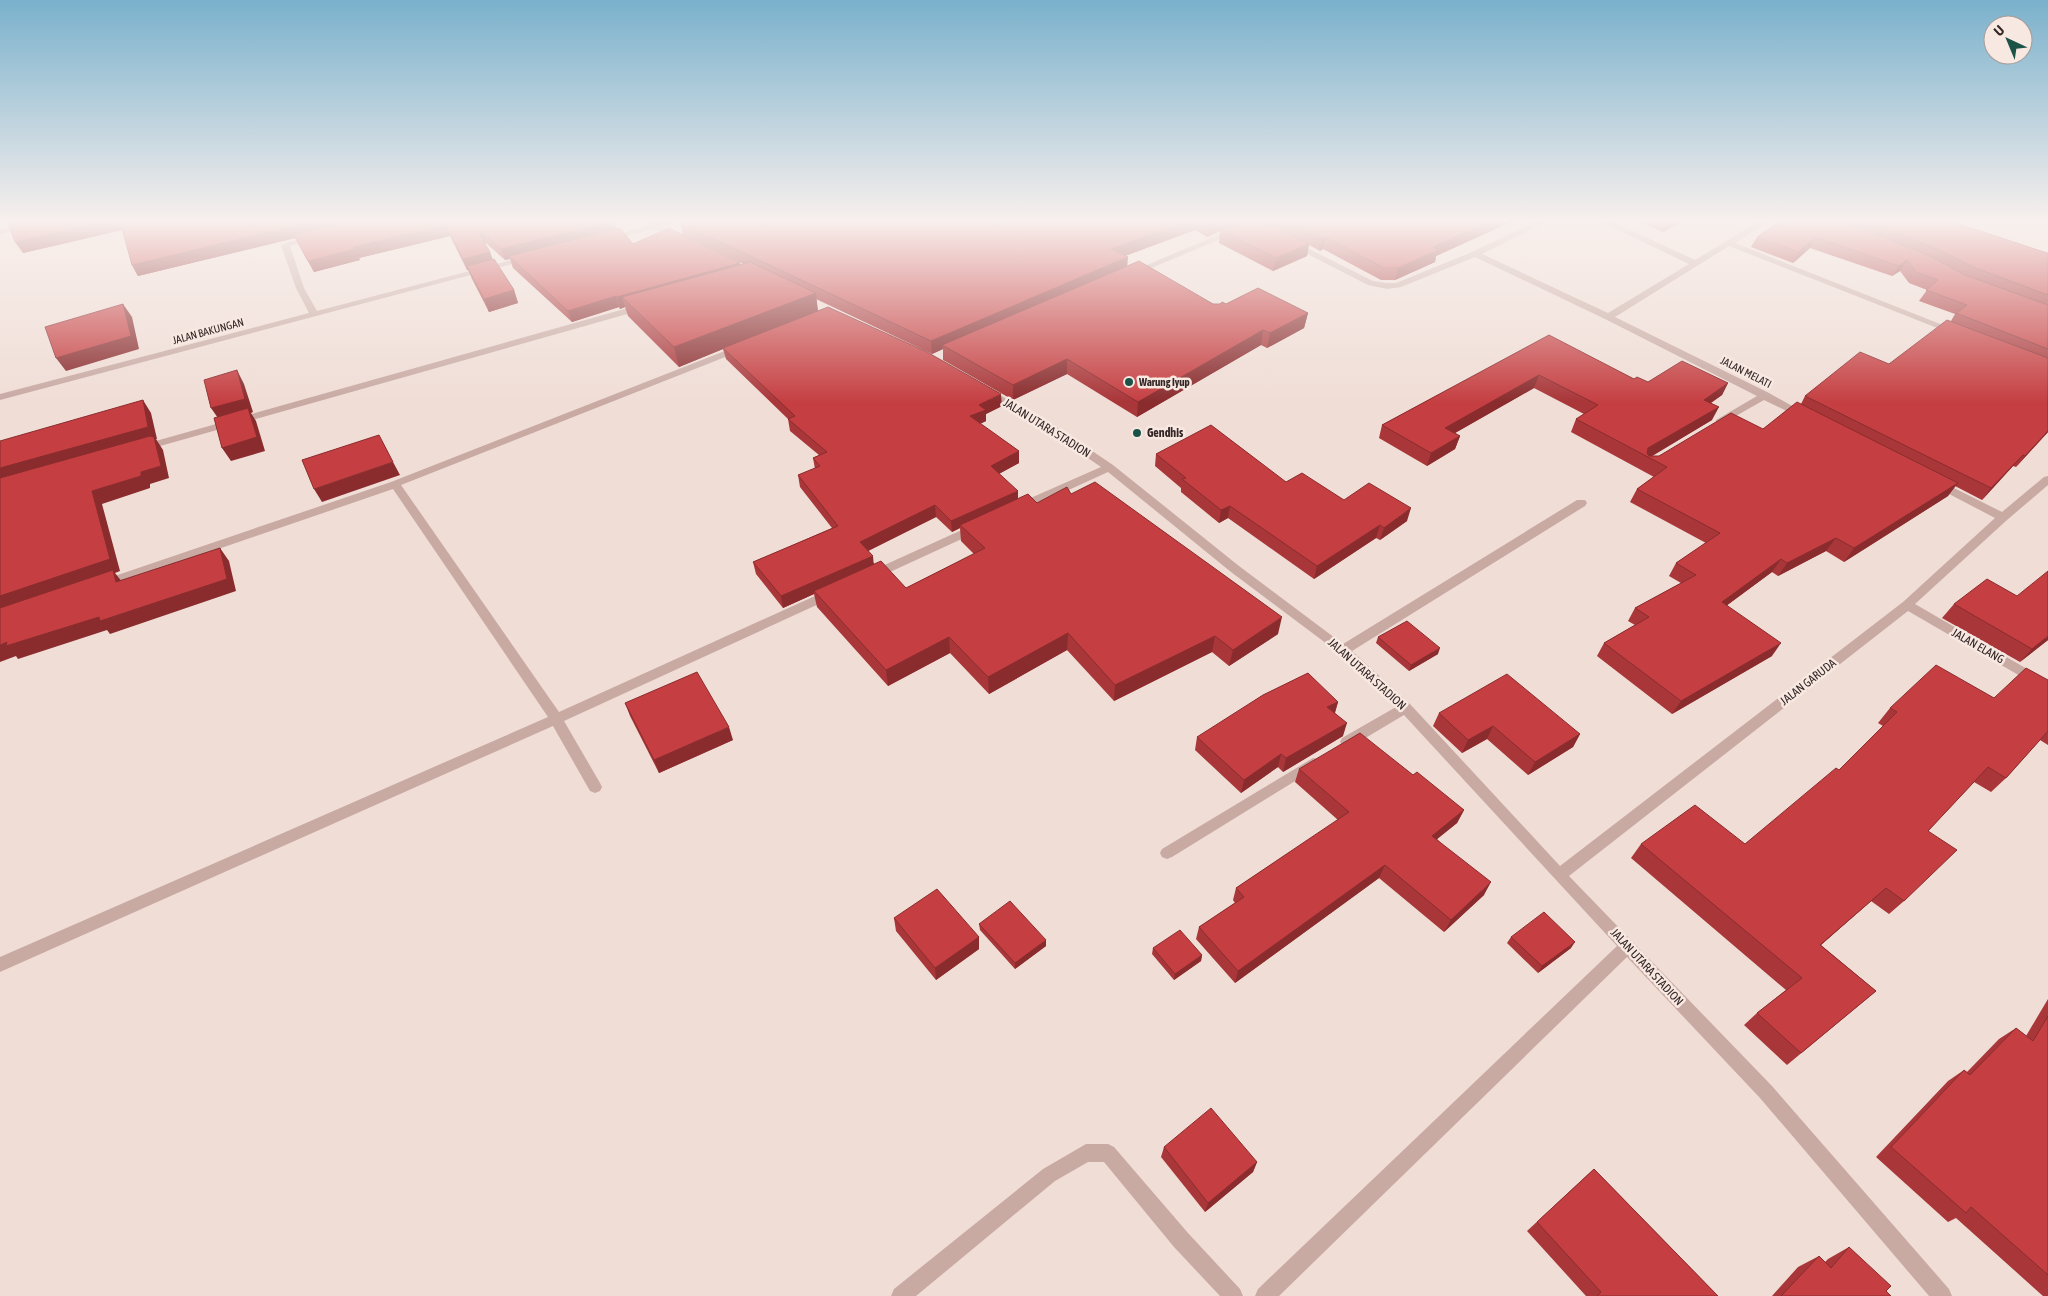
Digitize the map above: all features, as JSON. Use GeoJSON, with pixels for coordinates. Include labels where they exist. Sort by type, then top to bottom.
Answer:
{"type":"FeatureCollection","features":[{"type":"Feature","properties":{"kind":"street"},"geometry":{"type":"LineString","coordinates":[[297,280],[315,315]]}},
{"type":"Feature","properties":{"kind":"street","name":"JALAN BAKUNGAN"},"geometry":{"type":"LineString","coordinates":[[0,397],[445,280]]}},
{"type":"Feature","properties":{"kind":"street"},"geometry":{"type":"LineString","coordinates":[[1366,280],[1379,285],[1398,285],[1409,280]]}},
{"type":"Feature","properties":{"kind":"street","name":"JALAN MELATI"},"geometry":{"type":"LineString","coordinates":[[1531,280],[1818,422]]}},
{"type":"Feature","properties":{"kind":"street"},"geometry":{"type":"LineString","coordinates":[[1608,317],[1666,280]]}},
{"type":"Feature","properties":{"kind":"street"},"geometry":{"type":"LineString","coordinates":[[1824,280],[1960,334]]}},
{"type":"Feature","properties":{"kind":"street"},"geometry":{"type":"LineString","coordinates":[[134,450],[654,303]]}},
{"type":"Feature","properties":{"kind":"street"},"geometry":{"type":"LineString","coordinates":[[94,587],[395,484],[748,345]]}},
{"type":"Feature","properties":{"kind":"street","name":"JALAN UTARA STADION"},"geometry":{"type":"LineString","coordinates":[[974,384],[1048,426],[1109,467],[1235,569],[1343,650],[1405,708],[1766,1092],[1942,1296]]}},
{"type":"Feature","properties":{"kind":"street"},"geometry":{"type":"LineString","coordinates":[[1706,430],[1765,396]]}},
{"type":"Feature","properties":{"kind":"street"},"geometry":{"type":"LineString","coordinates":[[1010,512],[1109,467]]}},
{"type":"Feature","properties":{"kind":"street"},"geometry":{"type":"LineString","coordinates":[[1924,477],[2003,517]]}},
{"type":"Feature","properties":{"kind":"street","name":"JALAN GARUDA"},"geometry":{"type":"LineString","coordinates":[[1559,874],[1907,605],[2003,517],[2048,479]]}},
{"type":"Feature","properties":{"kind":"street"},"geometry":{"type":"LineString","coordinates":[[395,484],[556,719],[595,787]]}},
{"type":"Feature","properties":{"kind":"street"},"geometry":{"type":"LineString","coordinates":[[1343,650],[1581,503]]}},
{"type":"Feature","properties":{"kind":"street"},"geometry":{"type":"LineString","coordinates":[[865,578],[982,525]]}},
{"type":"Feature","properties":{"kind":"street"},"geometry":{"type":"LineString","coordinates":[[0,965],[556,719],[837,591]]}},
{"type":"Feature","properties":{"kind":"street","name":"JALAN ELANG"},"geometry":{"type":"LineString","coordinates":[[1907,605],[2048,687]]}},
{"type":"Feature","properties":{"kind":"street"},"geometry":{"type":"LineString","coordinates":[[1338,748],[1405,708]]}},
{"type":"Feature","properties":{"kind":"street"},"geometry":{"type":"LineString","coordinates":[[1167,853],[1322,758]]}},
{"type":"Feature","properties":{"kind":"street"},"geometry":{"type":"LineString","coordinates":[[1265,1296],[1628,946]]}},
{"type":"Feature","properties":{"kind":"street"},"geometry":{"type":"LineString","coordinates":[[901,1296],[1048,1175],[1086,1153],[1096,1152],[1108,1153],[1181,1240],[1233,1296]]}},
{"type":"Feature","properties":{"kind":"building"},"geometry":{"type":"Polygon","coordinates":[[[474,280],[508,280],[514,290],[484,299],[474,280]]]}},
{"type":"Feature","properties":{"kind":"building"},"geometry":{"type":"Polygon","coordinates":[[[535,280],[677,280],[616,296],[568,311],[535,280]]]}},
{"type":"Feature","properties":{"kind":"building"},"geometry":{"type":"Polygon","coordinates":[[[682,280],[789,280],[816,293],[674,347],[622,297],[682,280]]]}},
{"type":"Feature","properties":{"kind":"building"},"geometry":{"type":"Polygon","coordinates":[[[802,280],[1073,280],[931,341],[802,280]]]}},
{"type":"Feature","properties":{"kind":"building"},"geometry":{"type":"Polygon","coordinates":[[[1093,280],[1173,280],[1213,304],[1220,304],[1222,302],[1226,304],[1258,288],[1308,313],[1270,333],[1263,330],[1138,402],[1067,359],[1013,385],[942,345],[1093,280]]]}},
{"type":"Feature","properties":{"kind":"building"},"geometry":{"type":"Polygon","coordinates":[[[1937,280],[1980,280],[2048,305],[2048,349],[1956,313],[1967,305],[1926,290],[1937,280]]]}},
{"type":"Feature","properties":{"kind":"building"},"geometry":{"type":"Polygon","coordinates":[[[2009,280],[2048,280],[2048,295],[2009,280]]]}},
{"type":"Feature","properties":{"kind":"building"},"geometry":{"type":"Polygon","coordinates":[[[123,304],[131,336],[56,358],[45,327],[123,304]]]}},
{"type":"Feature","properties":{"kind":"building"},"geometry":{"type":"Polygon","coordinates":[[[828,307],[927,352],[1001,394],[979,405],[986,410],[970,416],[1019,451],[991,466],[1018,491],[951,521],[935,505],[860,542],[873,556],[781,596],[753,562],[838,526],[798,475],[820,466],[813,458],[827,452],[788,419],[795,416],[723,348],[828,307]]]}},
{"type":"Feature","properties":{"kind":"building"},"geometry":{"type":"Polygon","coordinates":[[[1947,320],[2048,358],[2048,431],[1991,488],[1805,396],[1860,352],[1889,364],[1947,320]]]}},
{"type":"Feature","properties":{"kind":"building"},"geometry":{"type":"Polygon","coordinates":[[[1549,335],[1634,379],[1637,377],[1648,382],[1682,361],[1728,383],[1704,400],[1719,407],[1648,448],[1647,453],[1649,456],[1659,456],[1731,413],[1763,429],[1797,402],[1958,483],[1854,548],[1836,538],[1787,563],[1781,559],[1722,602],[1781,643],[1681,701],[1604,643],[1649,617],[1635,608],[1696,575],[1676,563],[1720,533],[1637,489],[1667,467],[1576,419],[1598,405],[1539,375],[1445,428],[1460,436],[1431,453],[1382,425],[1549,335]]]}},
{"type":"Feature","properties":{"kind":"building"},"geometry":{"type":"Polygon","coordinates":[[[237,370],[245,399],[211,408],[204,380],[237,370]]]}},
{"type":"Feature","properties":{"kind":"building"},"geometry":{"type":"Polygon","coordinates":[[[143,400],[148,427],[0,468],[0,441],[143,400]]]}},
{"type":"Feature","properties":{"kind":"building"},"geometry":{"type":"Polygon","coordinates":[[[248,408],[257,437],[222,448],[214,418],[248,408]]]}},
{"type":"Feature","properties":{"kind":"building"},"geometry":{"type":"Polygon","coordinates":[[[1211,425],[1286,482],[1302,473],[1344,500],[1369,483],[1411,508],[1384,528],[1380,525],[1317,566],[1230,506],[1221,510],[1182,479],[1186,478],[1156,454],[1211,425]]]}},
{"type":"Feature","properties":{"kind":"building"},"geometry":{"type":"Polygon","coordinates":[[[379,435],[393,462],[314,489],[302,460],[379,435]]]}},
{"type":"Feature","properties":{"kind":"building"},"geometry":{"type":"Polygon","coordinates":[[[150,436],[154,437],[161,466],[141,472],[141,476],[92,491],[110,559],[0,596],[0,478],[150,436]]]}},
{"type":"Feature","properties":{"kind":"building"},"geometry":{"type":"Polygon","coordinates":[[[1095,482],[1282,617],[1233,650],[1215,636],[1115,685],[1068,633],[988,677],[949,637],[886,670],[814,591],[881,561],[906,588],[985,548],[960,525],[1028,494],[1037,503],[1067,487],[1071,494],[1095,482]]]}},
{"type":"Feature","properties":{"kind":"building"},"geometry":{"type":"Polygon","coordinates":[[[220,548],[227,579],[100,621],[99,617],[6,646],[7,642],[0,645],[0,608],[113,570],[116,582],[220,548]]]}},
{"type":"Feature","properties":{"kind":"building"},"geometry":{"type":"Polygon","coordinates":[[[2048,571],[2048,636],[2032,649],[1954,604],[1987,579],[2017,596],[2048,571]]]}},
{"type":"Feature","properties":{"kind":"building"},"geometry":{"type":"Polygon","coordinates":[[[1407,621],[1440,648],[1411,665],[1378,637],[1407,621]]]}},
{"type":"Feature","properties":{"kind":"building"},"geometry":{"type":"Polygon","coordinates":[[[1936,665],[1994,698],[2026,668],[2048,680],[2048,731],[2006,778],[1988,767],[1928,831],[1957,850],[1904,901],[1886,888],[1820,945],[1876,991],[1801,1053],[1757,1013],[1802,978],[1641,844],[1695,805],[1745,844],[1836,768],[1839,770],[1897,712],[1890,708],[1936,665]]]}},
{"type":"Feature","properties":{"kind":"building"},"geometry":{"type":"Polygon","coordinates":[[[697,672],[729,727],[654,760],[625,703],[697,672]]]}},
{"type":"Feature","properties":{"kind":"building"},"geometry":{"type":"Polygon","coordinates":[[[1308,673],[1338,702],[1327,707],[1347,723],[1286,758],[1281,754],[1244,780],[1197,737],[1263,695],[1308,673]]]}},
{"type":"Feature","properties":{"kind":"building"},"geometry":{"type":"Polygon","coordinates":[[[1507,674],[1580,734],[1535,762],[1493,726],[1468,740],[1439,713],[1507,674]]]}},
{"type":"Feature","properties":{"kind":"building"},"geometry":{"type":"Polygon","coordinates":[[[1360,733],[1413,775],[1417,772],[1464,810],[1432,836],[1491,882],[1451,920],[1385,865],[1238,971],[1199,927],[1244,897],[1236,888],[1349,812],[1299,769],[1360,733]]]}},
{"type":"Feature","properties":{"kind":"building"},"geometry":{"type":"Polygon","coordinates":[[[937,889],[979,937],[935,968],[894,918],[937,889]]]}},
{"type":"Feature","properties":{"kind":"building"},"geometry":{"type":"Polygon","coordinates":[[[1010,901],[1046,940],[1015,963],[979,924],[1010,901]]]}},
{"type":"Feature","properties":{"kind":"building"},"geometry":{"type":"Polygon","coordinates":[[[1544,912],[1575,942],[1542,966],[1511,937],[1544,912]]]}},
{"type":"Feature","properties":{"kind":"building"},"geometry":{"type":"Polygon","coordinates":[[[1180,930],[1202,955],[1175,974],[1153,948],[1180,930]]]}},
{"type":"Feature","properties":{"kind":"building"},"geometry":{"type":"Polygon","coordinates":[[[2048,1016],[2048,1275],[1971,1207],[1966,1213],[1891,1147],[1964,1070],[1970,1075],[2016,1028],[2033,1041],[2048,1016]]]}},
{"type":"Feature","properties":{"kind":"building"},"geometry":{"type":"Polygon","coordinates":[[[1211,1108],[1257,1162],[1208,1203],[1164,1147],[1211,1108]]]}},
{"type":"Feature","properties":{"kind":"building"},"geometry":{"type":"Polygon","coordinates":[[[1594,1169],[1718,1296],[1597,1296],[1601,1292],[1537,1222],[1594,1169]]]}},
{"type":"Feature","properties":{"kind":"building"},"geometry":{"type":"Polygon","coordinates":[[[1849,1247],[1891,1286],[1886,1291],[1891,1296],[1781,1296],[1819,1256],[1831,1268],[1849,1247]]]}},
{"type":"Feature","properties":{"kind":"place","name":"Warung Iyup"},"geometry":{"type":"Point","coordinates":[1129,382]}},
{"type":"Feature","properties":{"kind":"place","name":"Gendhis"},"geometry":{"type":"Point","coordinates":[1137,433]}}]}
